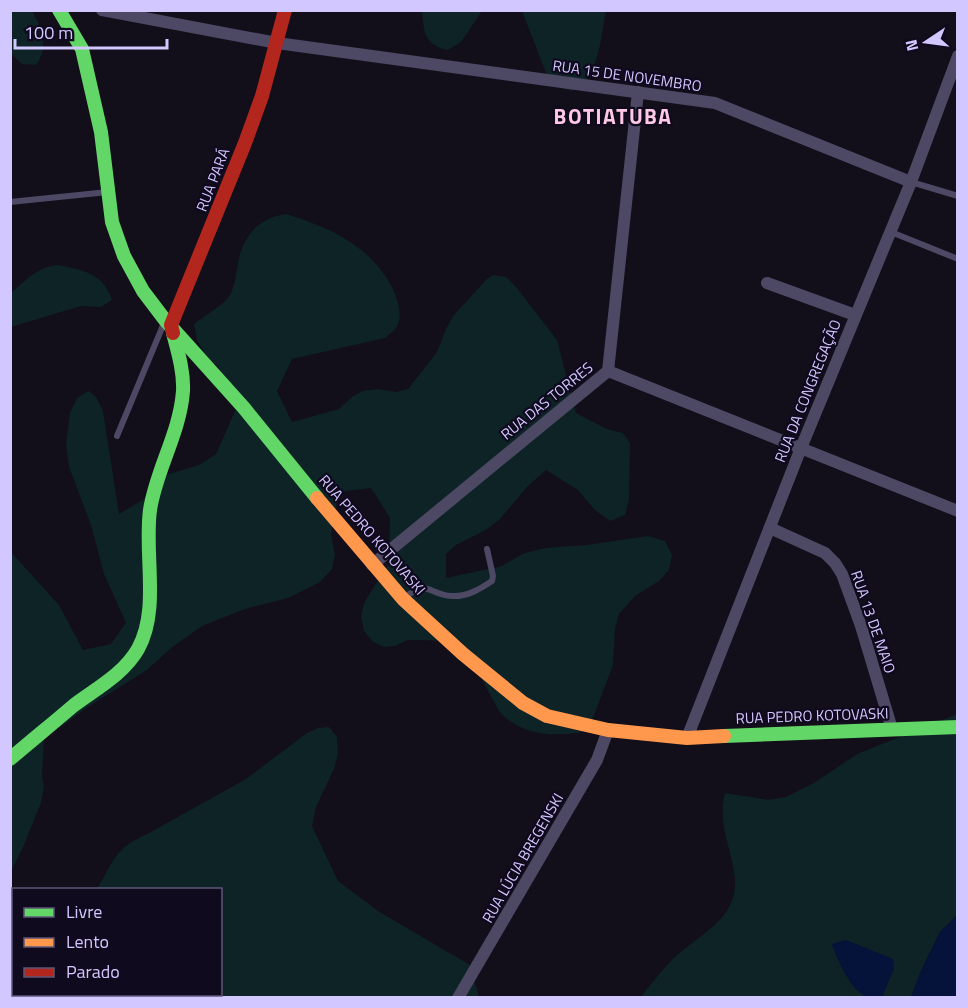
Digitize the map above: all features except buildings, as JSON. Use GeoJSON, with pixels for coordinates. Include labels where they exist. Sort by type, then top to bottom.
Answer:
{"type":"FeatureCollection","features":[{"type":"Feature","properties":{"kind":"street","name":"RUA PEDRO KOTOVASKI"},"geometry":{"type":"LineString","coordinates":[[59,10],[82,49],[101,132],[112,222],[124,256],[143,291],[403,599],[463,654],[523,703],[547,716],[608,730],[687,738],[957,727]]}},
{"type":"Feature","properties":{"kind":"street","name":"RUA PARÁ"},"geometry":{"type":"LineString","coordinates":[[168,322],[241,153],[262,96],[285,10]]}},
{"type":"Feature","properties":{"kind":"street","name":"RUA 15 DE NOVEMBRO"},"geometry":{"type":"LineString","coordinates":[[105,11],[278,43],[716,103],[912,182]]}},
{"type":"Feature","properties":{"kind":"street","name":"RUA DA CONGREGAÇÃO"},"geometry":{"type":"LineString","coordinates":[[687,738],[801,448],[912,182],[957,56]]}},
{"type":"Feature","properties":{"kind":"street","name":"RUA DAS TORRES"},"geometry":{"type":"LineString","coordinates":[[372,565],[608,371],[638,92]]}},
{"type":"Feature","properties":{"kind":"street"},"geometry":{"type":"LineString","coordinates":[[767,284],[855,315]]}},
{"type":"Feature","properties":{"kind":"street"},"geometry":{"type":"LineString","coordinates":[[10,759],[75,705],[113,678],[138,651],[148,627],[150,511],[183,393],[183,375],[168,322]]}},
{"type":"Feature","properties":{"kind":"street"},"geometry":{"type":"LineString","coordinates":[[608,371],[957,511]]}},
{"type":"Feature","properties":{"kind":"street","name":"RUA 13 DE MAIO"},"geometry":{"type":"LineString","coordinates":[[770,528],[825,554],[839,568],[861,626],[892,729]]}},
{"type":"Feature","properties":{"kind":"street","name":"RUA LÚCIA BREGENSKI"},"geometry":{"type":"LineString","coordinates":[[458,998],[597,760],[608,730]]}},
{"type":"Feature","properties":{"kind":"lane","name":"RUA 15 DE NOVEMBRO"},"geometry":{"type":"LineString","coordinates":[[912,182],[957,196]]}},
{"type":"Feature","properties":{"kind":"lane"},"geometry":{"type":"LineString","coordinates":[[10,202],[108,192]]}},
{"type":"Feature","properties":{"kind":"lane"},"geometry":{"type":"LineString","coordinates":[[890,232],[957,259]]}},
{"type":"Feature","properties":{"kind":"lane"},"geometry":{"type":"LineString","coordinates":[[117,436],[168,322]]}},
{"type":"Feature","properties":{"kind":"lane"},"geometry":{"type":"LineString","coordinates":[[403,599],[415,589],[422,588],[451,596],[467,595],[482,588],[492,581],[494,576],[487,549]]}},
{"type":"Feature","properties":{"kind":"green space"},"geometry":{"type":"Polygon","coordinates":[[[11,10],[32,11],[39,24],[43,45],[36,65],[22,64],[11,54],[11,10]]]}},
{"type":"Feature","properties":{"kind":"green space"},"geometry":{"type":"Polygon","coordinates":[[[422,10],[482,11],[461,42],[448,50],[430,41],[425,31],[422,10]]]}},
{"type":"Feature","properties":{"kind":"green space"},"geometry":{"type":"Polygon","coordinates":[[[522,11],[606,11],[597,56],[588,77],[581,85],[572,91],[555,86],[546,73],[522,11]]]}},
{"type":"Feature","properties":{"kind":"green space"},"geometry":{"type":"Polygon","coordinates":[[[286,214],[334,233],[368,256],[389,281],[400,312],[397,326],[385,338],[292,359],[277,391],[292,422],[339,409],[353,396],[363,391],[378,389],[396,392],[408,389],[437,352],[453,316],[493,275],[506,277],[517,288],[557,340],[576,413],[607,429],[623,433],[630,443],[629,499],[625,515],[610,521],[595,510],[578,490],[546,470],[528,486],[499,520],[484,531],[456,545],[446,554],[446,578],[502,566],[522,554],[545,548],[648,536],[665,541],[672,555],[669,570],[659,581],[635,596],[619,614],[615,629],[613,665],[588,731],[564,734],[540,733],[518,726],[499,711],[461,641],[408,640],[395,646],[384,647],[373,642],[364,631],[361,616],[365,601],[389,563],[390,518],[371,488],[339,492],[331,535],[335,555],[332,569],[320,582],[288,598],[245,609],[202,626],[171,648],[147,670],[88,707],[44,739],[42,775],[44,787],[41,803],[11,872],[11,552],[59,605],[83,650],[111,644],[126,623],[104,574],[91,525],[69,467],[66,444],[70,413],[77,398],[89,391],[96,397],[103,411],[119,514],[144,499],[155,484],[169,474],[199,465],[216,454],[239,402],[218,367],[205,354],[197,340],[194,324],[230,295],[240,253],[253,230],[267,220],[286,214]]]}},
{"type":"Feature","properties":{"kind":"green space"},"geometry":{"type":"Polygon","coordinates":[[[58,265],[84,271],[98,278],[104,284],[112,300],[101,307],[81,306],[11,327],[11,293],[38,271],[58,265]]]}},
{"type":"Feature","properties":{"kind":"green space"},"geometry":{"type":"Polygon","coordinates":[[[957,714],[957,915],[940,932],[911,997],[640,998],[673,959],[714,925],[730,905],[735,879],[724,826],[725,793],[768,800],[786,797],[814,783],[857,754],[957,714]]]}},
{"type":"Feature","properties":{"kind":"green space"},"geometry":{"type":"Polygon","coordinates":[[[329,727],[337,737],[338,754],[334,769],[316,807],[312,826],[338,881],[378,911],[470,965],[479,997],[36,998],[36,996],[222,996],[222,888],[98,888],[112,862],[129,844],[246,779],[307,733],[318,728],[329,727]]]}},
{"type":"Feature","properties":{"kind":"water"},"geometry":{"type":"Polygon","coordinates":[[[957,915],[957,997],[911,997],[940,932],[957,915]]]}},
{"type":"Feature","properties":{"kind":"water"},"geometry":{"type":"Polygon","coordinates":[[[846,940],[893,959],[894,969],[882,997],[862,994],[847,976],[832,944],[846,940]]]}},
{"type":"Feature","properties":{"kind":"traffic: fast"},"geometry":{"type":"LineString","coordinates":[[59,10],[82,49],[101,132],[112,222],[124,256],[143,291],[165,320],[244,408],[317,498]]}},
{"type":"Feature","properties":{"kind":"traffic: fast"},"geometry":{"type":"LineString","coordinates":[[10,759],[73,706],[117,674],[132,658],[145,634],[150,599],[150,510],[157,480],[173,437],[183,391],[182,369],[173,333]]}},
{"type":"Feature","properties":{"kind":"traffic: fast"},"geometry":{"type":"LineString","coordinates":[[724,736],[958,727]]}},
{"type":"Feature","properties":{"kind":"traffic: slow"},"geometry":{"type":"LineString","coordinates":[[317,498],[403,599],[463,654],[523,703],[547,716],[608,730],[687,738],[724,736]]}},
{"type":"Feature","properties":{"kind":"traffic: jam"},"geometry":{"type":"LineString","coordinates":[[173,333],[171,325],[262,96],[285,10]]}},
{"type":"Feature","properties":{"kind":"district","name":"BOTIATUBA"},"geometry":{"type":"Point","coordinates":[613,117]}}]}
